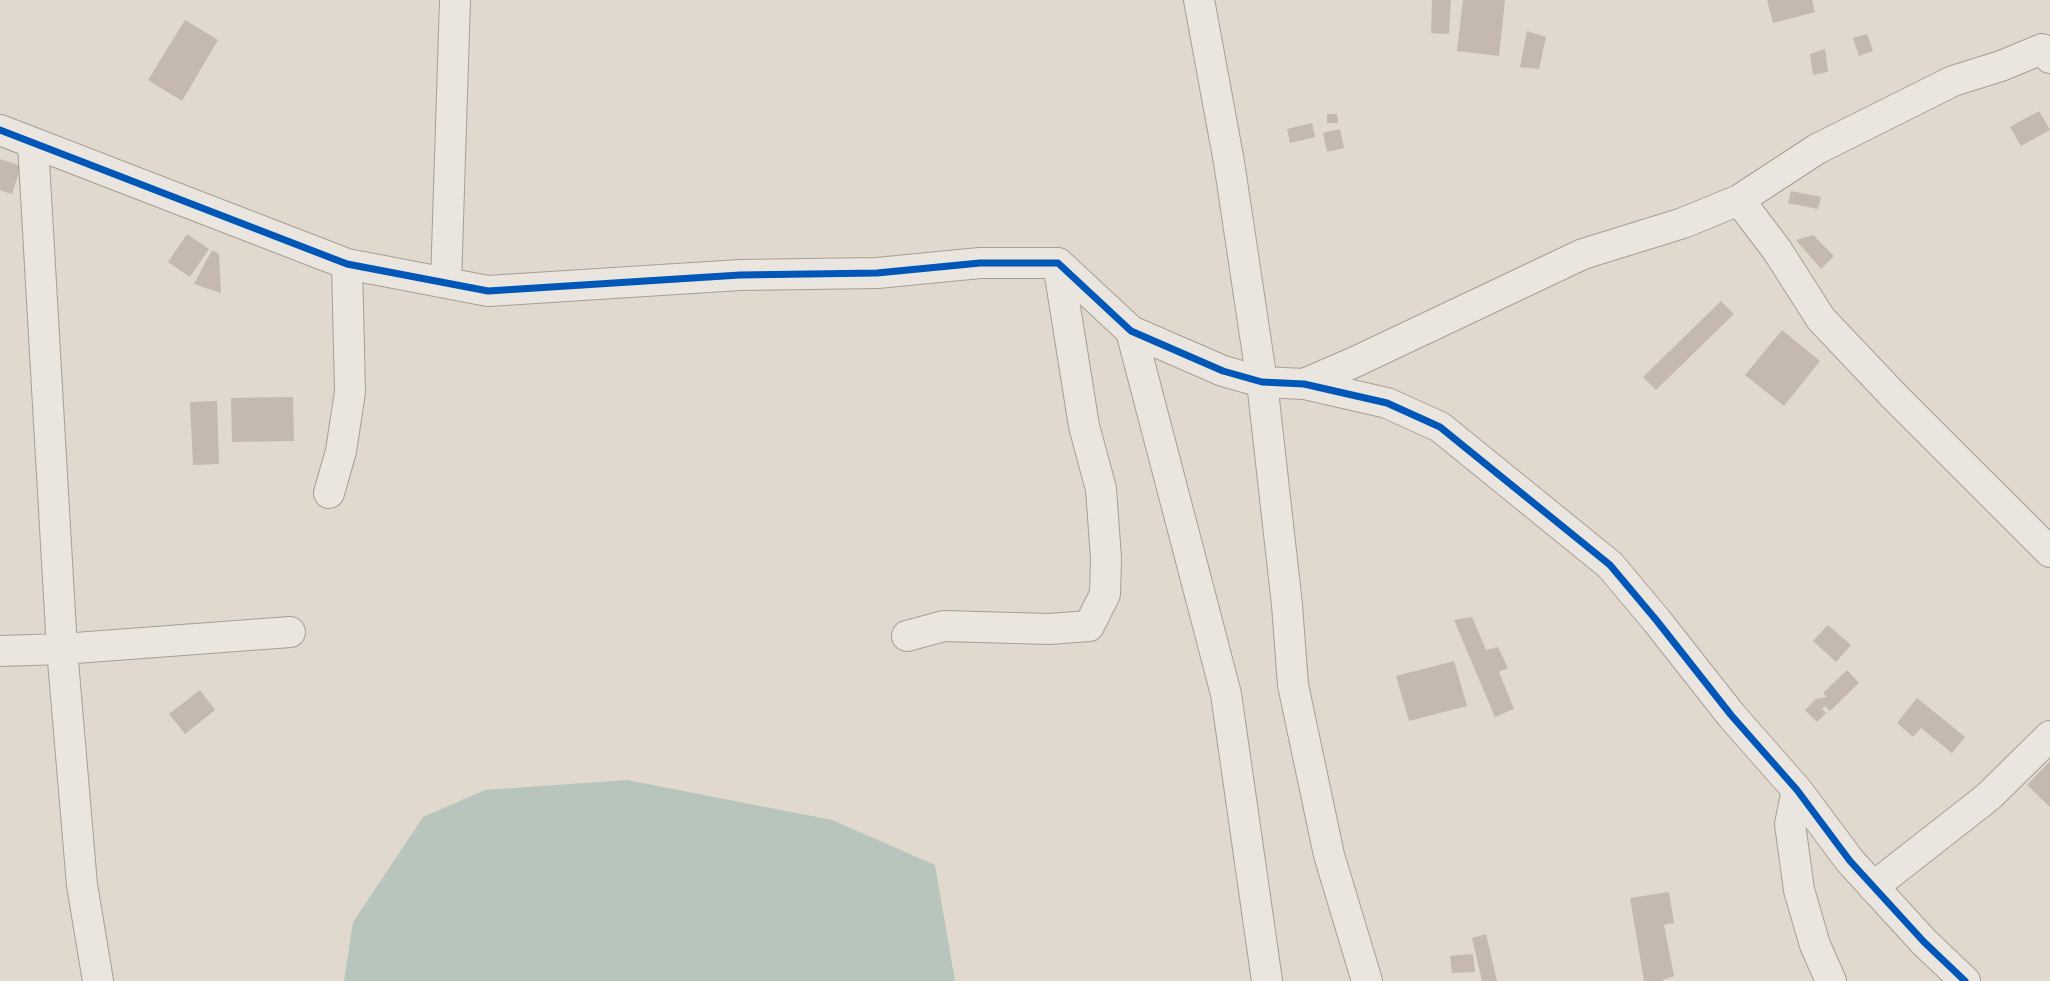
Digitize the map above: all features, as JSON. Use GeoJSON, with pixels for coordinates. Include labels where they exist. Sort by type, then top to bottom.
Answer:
{"type":"FeatureCollection","features":[{"type":"Feature","properties":{"kind":"street"},"geometry":{"type":"LineString","coordinates":[[446,283],[455,0]]}},
{"type":"Feature","properties":{"kind":"street"},"geometry":{"type":"LineString","coordinates":[[1199,0],[1233,189],[1262,382],[1287,605],[1293,685],[1329,855],[1367,981]]}},
{"type":"Feature","properties":{"kind":"street"},"geometry":{"type":"LineString","coordinates":[[1304,384],[1583,254],[1683,223],[1740,200],[1817,149],[1953,81],[2047,49]]}},
{"type":"Feature","properties":{"kind":"street"},"geometry":{"type":"LineString","coordinates":[[0,130],[347,264],[488,291],[740,275],[877,273],[981,262],[1058,263],[1131,331],[1223,372],[1262,382],[1304,384],[1387,403],[1440,427],[1610,565],[1731,715],[1797,790],[1850,861],[1924,942],[1965,981]]}},
{"type":"Feature","properties":{"kind":"street"},"geometry":{"type":"LineString","coordinates":[[33,144],[62,649],[82,885],[98,981]]}},
{"type":"Feature","properties":{"kind":"street"},"geometry":{"type":"LineString","coordinates":[[1740,200],[1777,250],[1821,319],[2050,552]]}},
{"type":"Feature","properties":{"kind":"street"},"geometry":{"type":"LineString","coordinates":[[907,636],[944,626],[1049,629],[1089,626],[1105,594],[1106,558],[1101,489],[1084,426],[1058,263]]}},
{"type":"Feature","properties":{"kind":"street"},"geometry":{"type":"LineString","coordinates":[[328,493],[341,451],[349,392],[347,264]]}},
{"type":"Feature","properties":{"kind":"street"},"geometry":{"type":"LineString","coordinates":[[1131,331],[1226,694],[1267,981]]}},
{"type":"Feature","properties":{"kind":"street"},"geometry":{"type":"LineString","coordinates":[[0,650],[62,649],[290,632]]}},
{"type":"Feature","properties":{"kind":"street"},"geometry":{"type":"LineString","coordinates":[[1873,887],[1988,797],[2050,736]]}},
{"type":"Feature","properties":{"kind":"street"},"geometry":{"type":"LineString","coordinates":[[1797,790],[1790,824],[1799,890],[1815,945],[1831,981]]}},
{"type":"Feature","properties":{"kind":"shaded area"},"geometry":{"type":"Polygon","coordinates":[[[627,780],[832,820],[935,865],[955,981],[344,981],[353,922],[423,817],[485,790],[627,780]]]}},
{"type":"Feature","properties":{"kind":"building"},"geometry":{"type":"Polygon","coordinates":[[[1432,0],[1451,0],[1449,34],[1431,33],[1432,0]]]}},
{"type":"Feature","properties":{"kind":"building"},"geometry":{"type":"Polygon","coordinates":[[[1463,0],[1505,0],[1499,56],[1457,51],[1463,0]]]}},
{"type":"Feature","properties":{"kind":"building"},"geometry":{"type":"Polygon","coordinates":[[[1767,0],[1812,0],[1815,12],[1773,23],[1767,0]]]}},
{"type":"Feature","properties":{"kind":"building"},"geometry":{"type":"Polygon","coordinates":[[[185,20],[218,40],[182,101],[148,80],[185,20]]]}},
{"type":"Feature","properties":{"kind":"building"},"geometry":{"type":"Polygon","coordinates":[[[1527,31],[1546,37],[1539,69],[1520,67],[1527,31]]]}},
{"type":"Feature","properties":{"kind":"building"},"geometry":{"type":"Polygon","coordinates":[[[1867,34],[1873,51],[1859,56],[1853,38],[1867,34]]]}},
{"type":"Feature","properties":{"kind":"building"},"geometry":{"type":"Polygon","coordinates":[[[1825,49],[1828,72],[1813,75],[1810,54],[1825,49]]]}},
{"type":"Feature","properties":{"kind":"building"},"geometry":{"type":"Polygon","coordinates":[[[2039,111],[2050,130],[2021,146],[2010,127],[2039,111]]]}},
{"type":"Feature","properties":{"kind":"building"},"geometry":{"type":"Polygon","coordinates":[[[1327,114],[1337,114],[1338,123],[1327,123],[1327,114]]]}},
{"type":"Feature","properties":{"kind":"building"},"geometry":{"type":"Polygon","coordinates":[[[1312,123],[1315,137],[1290,143],[1287,129],[1312,123]]]}},
{"type":"Feature","properties":{"kind":"building"},"geometry":{"type":"Polygon","coordinates":[[[1340,129],[1344,148],[1327,152],[1323,133],[1340,129]]]}},
{"type":"Feature","properties":{"kind":"building"},"geometry":{"type":"Polygon","coordinates":[[[0,159],[21,166],[12,194],[0,190],[0,159]]]}},
{"type":"Feature","properties":{"kind":"building"},"geometry":{"type":"Polygon","coordinates":[[[1791,191],[1821,197],[1818,209],[1788,203],[1791,191]]]}},
{"type":"Feature","properties":{"kind":"building"},"geometry":{"type":"Polygon","coordinates":[[[187,234],[209,249],[190,277],[168,262],[187,234]]]}},
{"type":"Feature","properties":{"kind":"building"},"geometry":{"type":"Polygon","coordinates":[[[1813,235],[1834,256],[1821,269],[1796,240],[1813,235]]]}},
{"type":"Feature","properties":{"kind":"building"},"geometry":{"type":"Polygon","coordinates":[[[212,250],[219,254],[221,293],[194,284],[212,250]]]}},
{"type":"Feature","properties":{"kind":"building"},"geometry":{"type":"Polygon","coordinates":[[[1721,301],[1734,314],[1656,390],[1643,377],[1721,301]]]}},
{"type":"Feature","properties":{"kind":"building"},"geometry":{"type":"Polygon","coordinates":[[[1782,330],[1820,361],[1784,406],[1745,375],[1782,330]]]}},
{"type":"Feature","properties":{"kind":"building"},"geometry":{"type":"Polygon","coordinates":[[[293,397],[294,441],[232,442],[231,398],[293,397]]]}},
{"type":"Feature","properties":{"kind":"building"},"geometry":{"type":"Polygon","coordinates":[[[217,401],[219,464],[193,465],[190,402],[217,401]]]}},
{"type":"Feature","properties":{"kind":"building"},"geometry":{"type":"Polygon","coordinates":[[[1472,617],[1486,650],[1498,647],[1508,668],[1499,672],[1514,709],[1495,717],[1454,620],[1472,617]]]}},
{"type":"Feature","properties":{"kind":"building"},"geometry":{"type":"Polygon","coordinates":[[[1828,625],[1851,645],[1836,662],[1813,641],[1828,625]]]}},
{"type":"Feature","properties":{"kind":"building"},"geometry":{"type":"Polygon","coordinates":[[[1454,661],[1467,706],[1409,721],[1396,676],[1454,661]]]}},
{"type":"Feature","properties":{"kind":"building"},"geometry":{"type":"Polygon","coordinates":[[[1847,670],[1859,683],[1830,711],[1825,706],[1822,709],[1826,713],[1817,722],[1805,710],[1816,699],[1827,697],[1823,693],[1847,670]]]}},
{"type":"Feature","properties":{"kind":"building"},"geometry":{"type":"Polygon","coordinates":[[[200,690],[215,710],[185,734],[169,714],[200,690]]]}},
{"type":"Feature","properties":{"kind":"building"},"geometry":{"type":"Polygon","coordinates":[[[1917,698],[1965,737],[1952,753],[1921,728],[1913,737],[1897,723],[1917,698]]]}},
{"type":"Feature","properties":{"kind":"building"},"geometry":{"type":"Polygon","coordinates":[[[2050,761],[2050,807],[2027,785],[2050,761]]]}},
{"type":"Feature","properties":{"kind":"building"},"geometry":{"type":"Polygon","coordinates":[[[1669,892],[1674,923],[1664,925],[1674,976],[1661,981],[1644,981],[1630,898],[1669,892]]]}},
{"type":"Feature","properties":{"kind":"building"},"geometry":{"type":"Polygon","coordinates":[[[1486,934],[1497,981],[1482,981],[1472,938],[1486,934]]]}},
{"type":"Feature","properties":{"kind":"building"},"geometry":{"type":"Polygon","coordinates":[[[1473,954],[1475,972],[1452,973],[1450,956],[1473,954]]]}},
{"type":"Feature","properties":{"kind":"cycle path"},"geometry":{"type":"LineString","coordinates":[[0,130],[347,264],[488,291],[740,275],[877,273],[980,263],[1058,263],[1131,331],[1223,371],[1262,382],[1304,384],[1387,403],[1440,427],[1610,565],[1731,715],[1797,790],[1850,861],[1924,942],[1965,981]]}}]}
